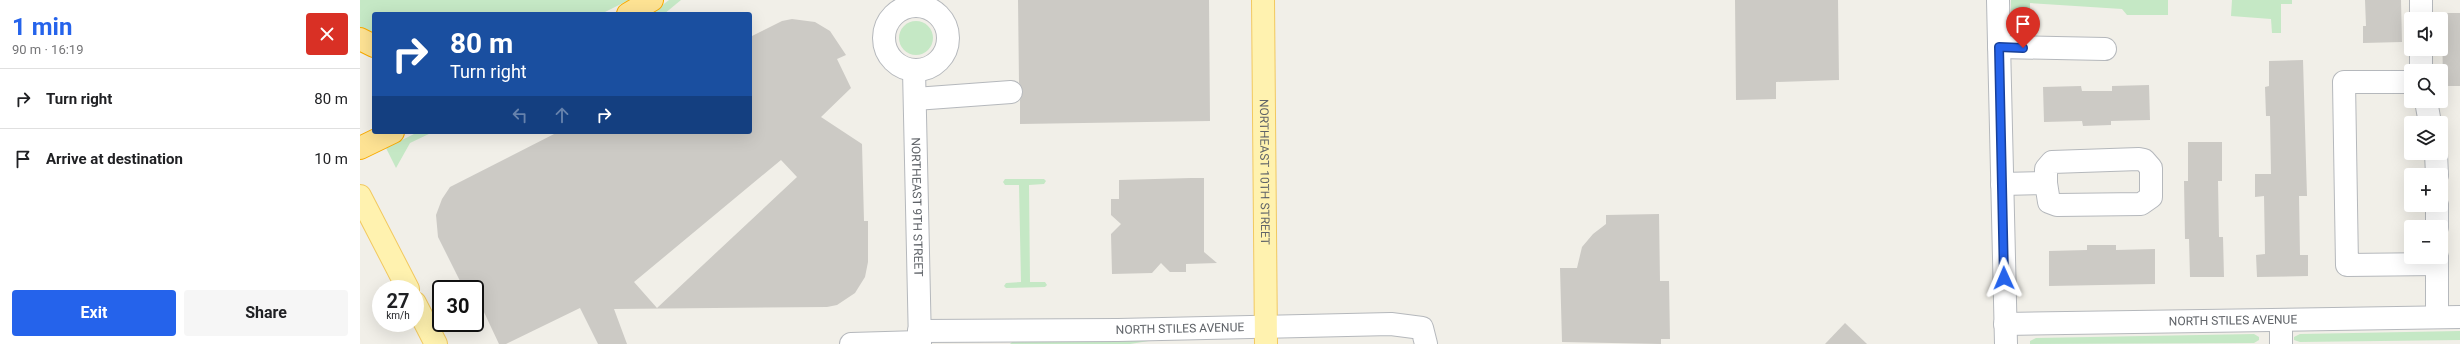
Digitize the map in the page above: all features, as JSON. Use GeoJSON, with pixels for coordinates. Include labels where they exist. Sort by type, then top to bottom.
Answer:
{"type":"FeatureCollection","features":[{"type":"Feature","properties":{"kind":"highway"},"geometry":{"type":"LineString","coordinates":[[631,12],[652,0]]}},
{"type":"Feature","properties":{"kind":"highway"},"geometry":{"type":"LineString","coordinates":[[360,39],[372,45]]}},
{"type":"Feature","properties":{"kind":"highway"},"geometry":{"type":"LineString","coordinates":[[360,148],[388,134]]}},
{"type":"Feature","properties":{"kind":"main road","name":"NORTHEAST 10TH STREET"},"geometry":{"type":"LineString","coordinates":[[1263,0],[1266,335]]}},
{"type":"Feature","properties":{"kind":"main road"},"geometry":{"type":"LineString","coordinates":[[360,196],[403,280]]}},
{"type":"Feature","properties":{"kind":"main road"},"geometry":{"type":"LineString","coordinates":[[424,321],[436,344]]}},
{"type":"Feature","properties":{"kind":"street"},"geometry":{"type":"LineString","coordinates":[[1998,0],[2006,334]]}},
{"type":"Feature","properties":{"kind":"street"},"geometry":{"type":"LineString","coordinates":[[2421,0],[2421,12]]}},
{"type":"Feature","properties":{"kind":"street"},"geometry":{"type":"LineString","coordinates":[[1999,47],[2105,48]]}},
{"type":"Feature","properties":{"kind":"street","name":"NORTHEAST 9TH STREET"},"geometry":{"type":"LineString","coordinates":[[914,70],[920,339]]}},
{"type":"Feature","properties":{"kind":"street"},"geometry":{"type":"LineString","coordinates":[[2404,82],[2344,82],[2347,265],[2404,262]]}},
{"type":"Feature","properties":{"kind":"street"},"geometry":{"type":"LineString","coordinates":[[915,99],[1011,92]]}},
{"type":"Feature","properties":{"kind":"street"},"geometry":{"type":"LineString","coordinates":[[2139,159],[2144,160],[2151,168],[2151,197],[2141,204],[2057,206],[2048,202],[2046,183],[2046,169],[2052,162],[2139,159]]}},
{"type":"Feature","properties":{"kind":"street"},"geometry":{"type":"LineString","coordinates":[[2002,184],[2046,183]]}},
{"type":"Feature","properties":{"kind":"street"},"geometry":{"type":"LineString","coordinates":[[2437,264],[2437,317]]}},
{"type":"Feature","properties":{"kind":"street","name":"NORTH STILES AVENUE"},"geometry":{"type":"LineString","coordinates":[[2006,334],[2281,320],[2460,317]]}},
{"type":"Feature","properties":{"kind":"street"},"geometry":{"type":"LineString","coordinates":[[2281,320],[2281,344]]}},
{"type":"Feature","properties":{"kind":"street","name":"NORTH STILES AVENUE"},"geometry":{"type":"LineString","coordinates":[[851,344],[920,339],[1266,335],[1365,323],[1407,324],[1422,328],[1426,344]]}},
{"type":"Feature","properties":{"kind":"green space"},"geometry":{"type":"Polygon","coordinates":[[[360,0],[629,0],[605,12],[372,12],[372,35],[360,30],[360,0]]]}},
{"type":"Feature","properties":{"kind":"green space"},"geometry":{"type":"Polygon","coordinates":[[[669,0],[681,0],[666,12],[654,12],[669,0]]]}},
{"type":"Feature","properties":{"kind":"green space"},"geometry":{"type":"Polygon","coordinates":[[[2011,0],[2168,0],[2168,15],[2127,15],[2122,9],[2030,3],[2030,16],[2011,15],[2011,0]]]}},
{"type":"Feature","properties":{"kind":"green space"},"geometry":{"type":"Polygon","coordinates":[[[2232,0],[2292,0],[2292,4],[2281,4],[2281,33],[2272,33],[2271,19],[2231,16],[2232,0]]]}},
{"type":"Feature","properties":{"kind":"green space"},"geometry":{"type":"Polygon","coordinates":[[[919,21],[928,26],[932,31],[932,45],[928,50],[923,54],[913,55],[909,54],[900,45],[899,35],[900,31],[909,22],[919,21]]]}},
{"type":"Feature","properties":{"kind":"green space"},"geometry":{"type":"Polygon","coordinates":[[[414,134],[429,134],[410,143],[396,168],[386,148],[414,134]]]}},
{"type":"Feature","properties":{"kind":"green space"},"geometry":{"type":"Polygon","coordinates":[[[1005,179],[1044,179],[1046,181],[1044,184],[1029,185],[1030,282],[1045,282],[1047,285],[1045,287],[1006,288],[1004,286],[1006,283],[1021,282],[1019,185],[1005,185],[1003,182],[1005,179]]]}},
{"type":"Feature","properties":{"kind":"green space"},"geometry":{"type":"Polygon","coordinates":[[[2460,331],[2460,340],[2300,342],[2294,340],[2294,337],[2300,334],[2460,331]]]}},
{"type":"Feature","properties":{"kind":"green space"},"geometry":{"type":"Polygon","coordinates":[[[2254,334],[2259,337],[2259,340],[2254,343],[2030,344],[2030,341],[2036,338],[2254,334]]]}},
{"type":"Feature","properties":{"kind":"green space"},"geometry":{"type":"Polygon","coordinates":[[[1155,340],[1130,344],[1010,344],[1013,341],[1155,340]]]}},
{"type":"Feature","properties":{"kind":"building"},"geometry":{"type":"Polygon","coordinates":[[[1018,0],[1209,0],[1210,121],[1020,124],[1020,100],[1023,91],[1019,83],[1018,0]]]}},
{"type":"Feature","properties":{"kind":"building"},"geometry":{"type":"Polygon","coordinates":[[[1735,0],[1838,0],[1839,80],[1776,82],[1776,99],[1736,100],[1735,0]]]}},
{"type":"Feature","properties":{"kind":"building"},"geometry":{"type":"Polygon","coordinates":[[[2365,0],[2401,0],[2402,42],[2363,43],[2363,26],[2366,26],[2365,0]]]}},
{"type":"Feature","properties":{"kind":"building"},"geometry":{"type":"Polygon","coordinates":[[[2448,13],[2460,13],[2460,86],[2448,86],[2448,64],[2443,64],[2443,56],[2448,56],[2448,13]]]}},
{"type":"Feature","properties":{"kind":"building"},"geometry":{"type":"Polygon","coordinates":[[[792,19],[815,22],[830,31],[846,55],[837,59],[851,88],[821,117],[862,144],[864,221],[868,221],[868,262],[865,277],[855,293],[837,305],[827,307],[614,309],[627,344],[598,344],[580,308],[506,344],[499,344],[484,312],[484,280],[460,280],[438,237],[436,215],[442,199],[450,187],[554,134],[752,134],[752,36],[782,21],[792,19]],[[781,160],[634,282],[657,308],[797,177],[781,160]]]}},
{"type":"Feature","properties":{"kind":"building"},"geometry":{"type":"Polygon","coordinates":[[[2303,60],[2307,196],[2299,196],[2300,255],[2308,255],[2308,276],[2257,277],[2256,255],[2265,254],[2264,196],[2255,197],[2255,174],[2271,174],[2270,116],[2266,116],[2265,87],[2269,86],[2269,61],[2303,60]]]}},
{"type":"Feature","properties":{"kind":"building"},"geometry":{"type":"Polygon","coordinates":[[[2149,85],[2150,120],[2111,121],[2111,125],[2083,126],[2082,121],[2044,122],[2043,87],[2081,86],[2082,91],[2112,91],[2112,86],[2149,85]]]}},
{"type":"Feature","properties":{"kind":"building"},"geometry":{"type":"Polygon","coordinates":[[[2188,142],[2222,142],[2222,181],[2218,181],[2219,237],[2223,237],[2224,277],[2190,277],[2189,239],[2185,239],[2184,181],[2188,181],[2188,142]]]}},
{"type":"Feature","properties":{"kind":"building"},"geometry":{"type":"Polygon","coordinates":[[[1204,178],[1204,252],[1217,263],[1186,264],[1186,272],[1170,272],[1161,263],[1152,273],[1112,274],[1111,234],[1121,224],[1111,215],[1111,199],[1119,199],[1119,180],[1204,178]]]}},
{"type":"Feature","properties":{"kind":"building"},"geometry":{"type":"Polygon","coordinates":[[[1659,214],[1660,281],[1669,281],[1670,339],[1661,339],[1661,344],[1562,342],[1560,268],[1577,268],[1582,247],[1593,234],[1606,224],[1606,215],[1659,214]]]}},
{"type":"Feature","properties":{"kind":"building"},"geometry":{"type":"Polygon","coordinates":[[[2087,245],[2116,245],[2116,250],[2155,249],[2155,284],[2049,286],[2049,251],[2087,250],[2087,245]]]}},
{"type":"Feature","properties":{"kind":"building"},"geometry":{"type":"Polygon","coordinates":[[[1845,323],[1867,344],[1825,344],[1845,323]]]}},
{"type":"Feature","properties":{"kind":"route"},"geometry":{"type":"LineString","coordinates":[[2004,278],[1999,47],[2023,48]]}}]}
